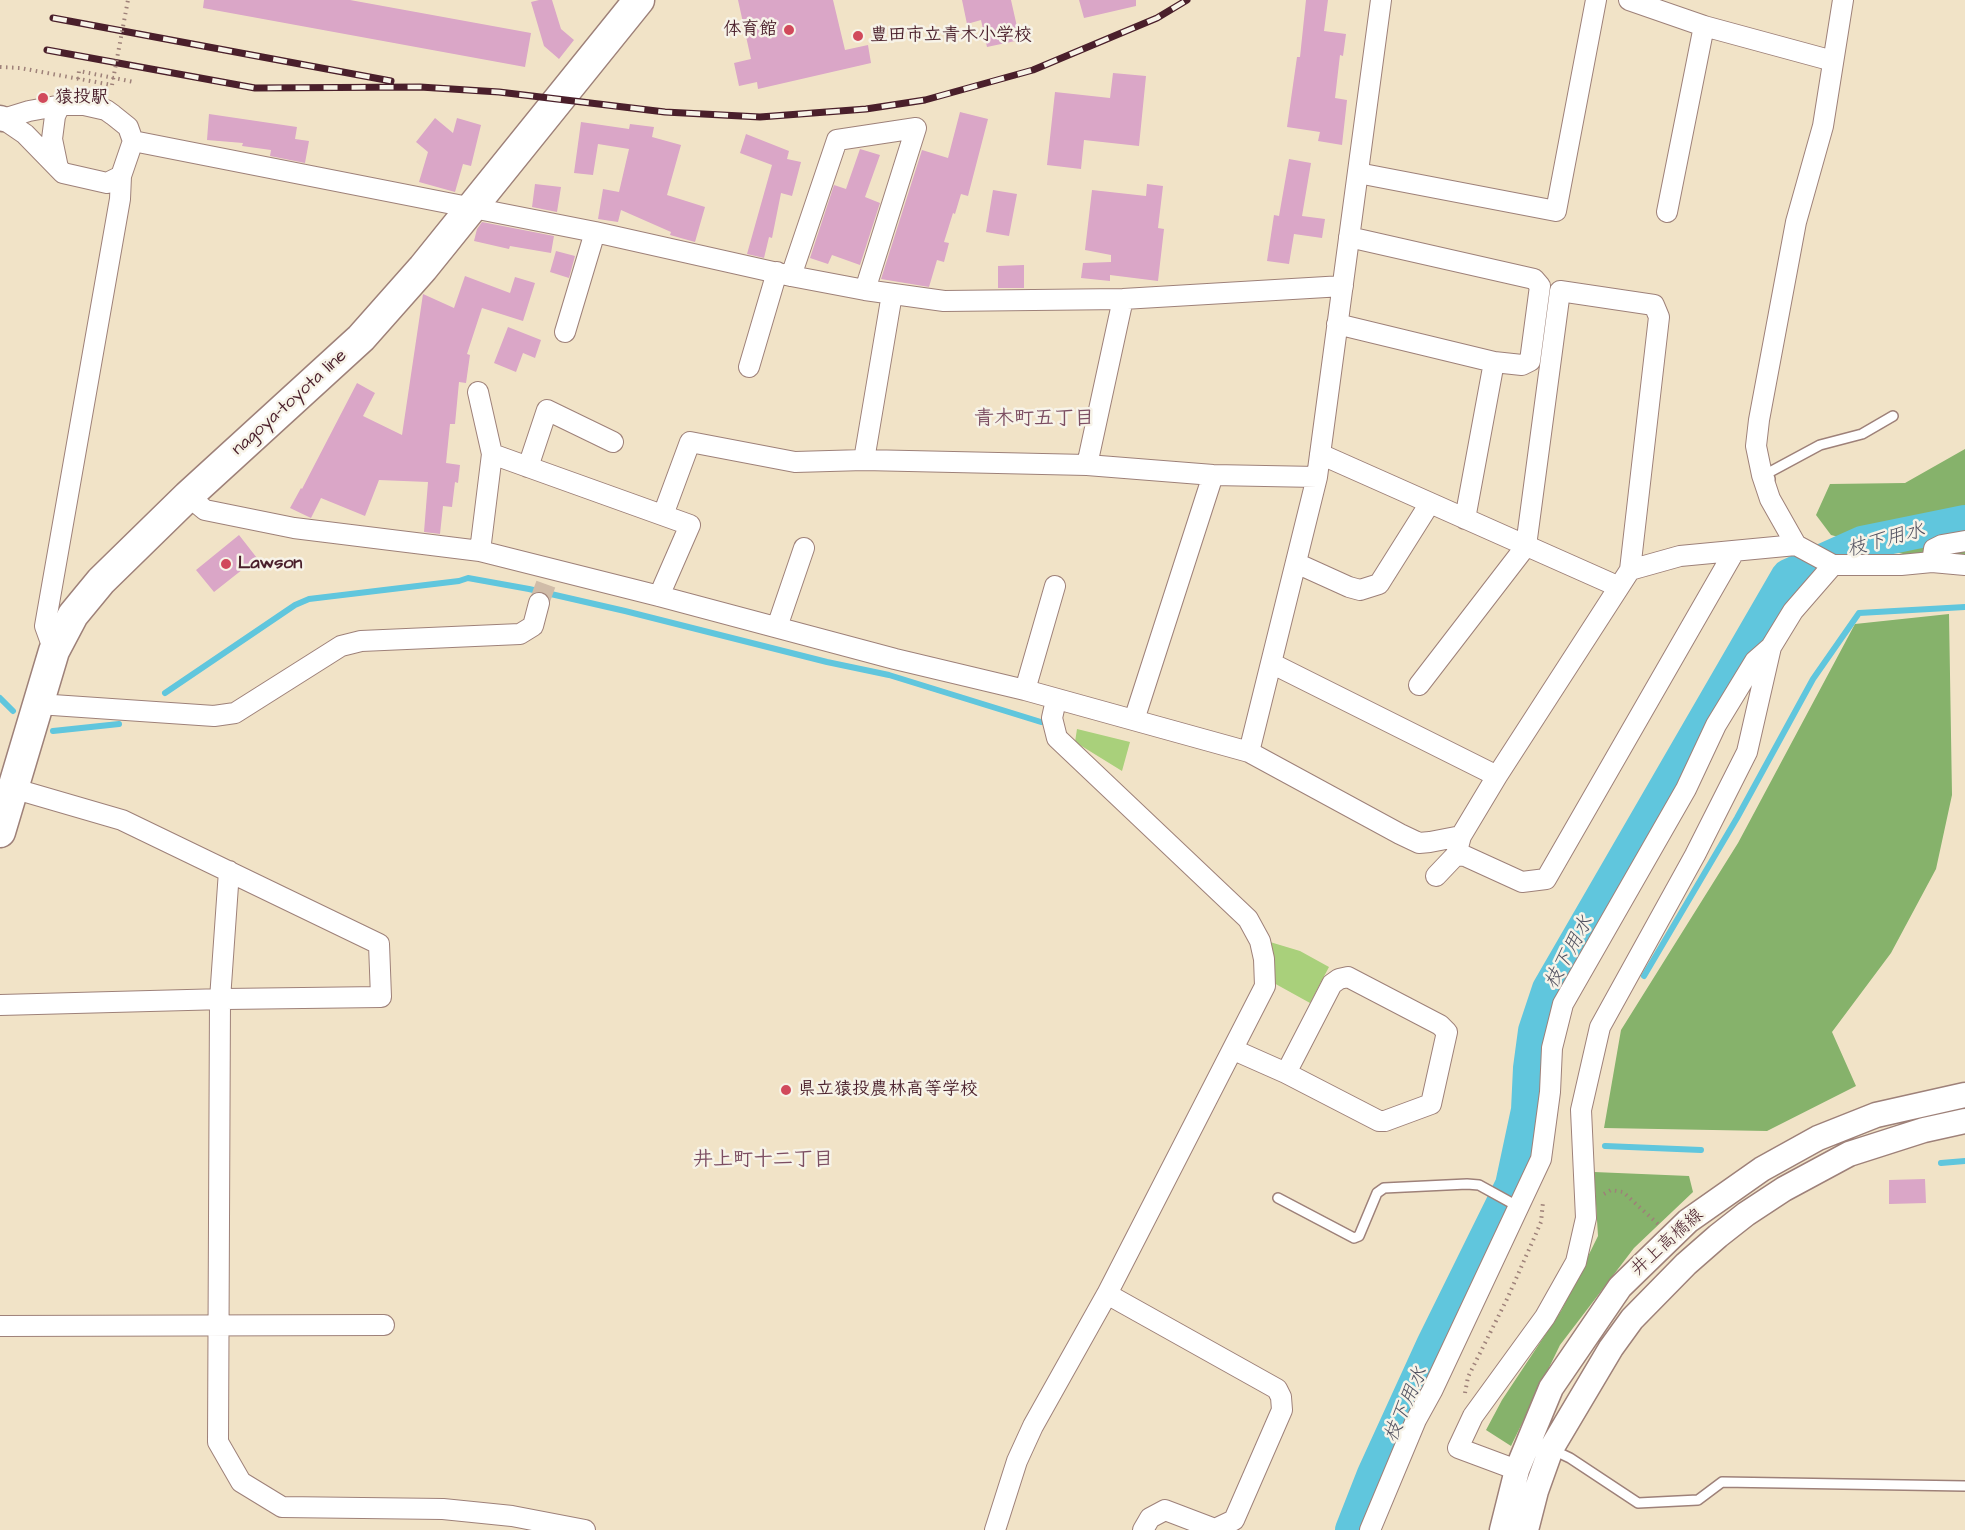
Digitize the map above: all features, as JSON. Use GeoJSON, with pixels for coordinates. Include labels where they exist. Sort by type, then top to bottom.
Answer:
{"type":"FeatureCollection","features":[{"type":"Feature","properties":{"kind":"main road","name":"nagoya-toyota line"},"geometry":{"type":"LineString","coordinates":[[0,832],[54,651],[74,615],[101,581],[188,496],[361,338],[423,268],[639,0]]}},
{"type":"Feature","properties":{"kind":"street"},"geometry":{"type":"LineString","coordinates":[[1249,752],[1317,477],[1381,0]]}},
{"type":"Feature","properties":{"kind":"street"},"geometry":{"type":"LineString","coordinates":[[1358,173],[1556,211],[1596,0]]}},
{"type":"Feature","properties":{"kind":"street"},"geometry":{"type":"LineString","coordinates":[[1629,0],[1704,26],[1833,61]]}},
{"type":"Feature","properties":{"kind":"street"},"geometry":{"type":"LineString","coordinates":[[1843,0],[1823,126],[1796,222],[1759,420],[1756,446],[1762,475],[1770,499],[1796,545],[1833,565],[1901,565],[1932,562],[1965,565]]}},
{"type":"Feature","properties":{"kind":"street"},"geometry":{"type":"LineString","coordinates":[[1666,212],[1704,26]]}},
{"type":"Feature","properties":{"kind":"street"},"geometry":{"type":"LineString","coordinates":[[2,119],[60,105],[84,105],[106,110],[128,127],[133,141],[121,176],[120,199],[45,626],[54,651]]}},
{"type":"Feature","properties":{"kind":"street"},"geometry":{"type":"LineString","coordinates":[[58,168],[52,139],[55,116],[60,105]]}},
{"type":"Feature","properties":{"kind":"street"},"geometry":{"type":"LineString","coordinates":[[2,119],[25,134],[63,173],[107,183],[121,176]]}},
{"type":"Feature","properties":{"kind":"street"},"geometry":{"type":"LineString","coordinates":[[749,367],[837,140],[916,128],[865,290]]}},
{"type":"Feature","properties":{"kind":"street"},"geometry":{"type":"LineString","coordinates":[[133,141],[595,232],[865,290],[944,301],[1123,299],[1342,286]]}},
{"type":"Feature","properties":{"kind":"street"},"geometry":{"type":"LineString","coordinates":[[565,332],[595,232]]}},
{"type":"Feature","properties":{"kind":"street"},"geometry":{"type":"LineString","coordinates":[[1338,324],[1494,362],[1522,366],[1530,361],[1540,286],[1534,279],[1349,237]]}},
{"type":"Feature","properties":{"kind":"street"},"geometry":{"type":"LineString","coordinates":[[1419,685],[1526,546],[1560,291],[1654,305],[1659,317],[1630,570],[1617,586],[1497,776],[1459,845],[1436,876]]}},
{"type":"Feature","properties":{"kind":"street"},"geometry":{"type":"LineString","coordinates":[[864,460],[892,294]]}},
{"type":"Feature","properties":{"kind":"street"},"geometry":{"type":"LineString","coordinates":[[1087,465],[1123,299]]}},
{"type":"Feature","properties":{"kind":"street"},"geometry":{"type":"LineString","coordinates":[[1466,519],[1494,362]]}},
{"type":"Feature","properties":{"kind":"street"},"geometry":{"type":"LineString","coordinates":[[478,392],[492,454],[480,551]]}},
{"type":"Feature","properties":{"kind":"street"},"geometry":{"type":"LineString","coordinates":[[528,467],[547,410],[613,442]]}},
{"type":"Feature","properties":{"kind":"street"},"geometry":{"type":"LineString","coordinates":[[663,514],[690,442],[795,462],[864,460],[1087,465],[1213,475],[1317,477]]}},
{"type":"Feature","properties":{"kind":"street"},"geometry":{"type":"LineString","coordinates":[[492,454],[690,525],[659,596]]}},
{"type":"Feature","properties":{"kind":"street"},"geometry":{"type":"LineString","coordinates":[[1320,454],[1617,586]]}},
{"type":"Feature","properties":{"kind":"street"},"geometry":{"type":"LineString","coordinates":[[1134,720],[1213,475]]}},
{"type":"Feature","properties":{"kind":"street"},"geometry":{"type":"LineString","coordinates":[[188,496],[205,510],[294,528],[480,551],[549,575],[659,596],[895,659],[1025,690],[1249,752],[1419,843],[1459,845]]}},
{"type":"Feature","properties":{"kind":"street"},"geometry":{"type":"LineString","coordinates":[[1296,563],[1348,587],[1360,590],[1379,584],[1430,503]]}},
{"type":"Feature","properties":{"kind":"street"},"geometry":{"type":"LineString","coordinates":[[1932,562],[1934,549],[1942,545],[1965,541]]}},
{"type":"Feature","properties":{"kind":"street"},"geometry":{"type":"LineString","coordinates":[[1630,570],[1680,556],[1796,545]]}},
{"type":"Feature","properties":{"kind":"street"},"geometry":{"type":"LineString","coordinates":[[777,627],[804,548]]}},
{"type":"Feature","properties":{"kind":"street"},"geometry":{"type":"LineString","coordinates":[[1459,845],[1465,856],[1522,882],[1546,879],[1734,552]]}},
{"type":"Feature","properties":{"kind":"street"},"geometry":{"type":"LineString","coordinates":[[1370,1530],[1416,1420],[1432,1391],[1540,1160],[1550,1092],[1552,1048],[1563,1004],[1686,789],[1716,725],[1755,661],[1771,647],[1793,611],[1833,565]]}},
{"type":"Feature","properties":{"kind":"street"},"geometry":{"type":"LineString","coordinates":[[1025,690],[1055,586]]}},
{"type":"Feature","properties":{"kind":"street"},"geometry":{"type":"LineString","coordinates":[[38,704],[214,716],[235,713],[342,646],[361,641],[520,634],[533,626],[539,603]]}},
{"type":"Feature","properties":{"kind":"street"},"geometry":{"type":"LineString","coordinates":[[1517,1470],[1458,1448],[1473,1416],[1545,1317],[1576,1262],[1586,1218],[1581,1110],[1600,1027],[1695,855],[1747,752],[1771,647]]}},
{"type":"Feature","properties":{"kind":"street"},"geometry":{"type":"LineString","coordinates":[[1271,663],[1497,776]]}},
{"type":"Feature","properties":{"kind":"street"},"geometry":{"type":"LineString","coordinates":[[995,1530],[1017,1461],[1033,1426],[1107,1294],[1265,986],[1264,959],[1260,941],[1248,919],[1057,738],[1052,718],[1056,700]]}},
{"type":"Feature","properties":{"kind":"street"},"geometry":{"type":"LineString","coordinates":[[0,1005],[381,997],[380,944],[122,820],[12,788]]}},
{"type":"Feature","properties":{"kind":"street"},"geometry":{"type":"LineString","coordinates":[[229,871],[220,999],[218,1442],[241,1482],[282,1508],[443,1509],[512,1516],[585,1530]]}},
{"type":"Feature","properties":{"kind":"street"},"geometry":{"type":"LineString","coordinates":[[1234,1050],[1286,1073],[1378,1120],[1385,1120],[1431,1104],[1447,1032],[1440,1025],[1348,977],[1339,979],[1332,984],[1286,1073]]}},
{"type":"Feature","properties":{"kind":"street","name":"井上高橋線"},"geometry":{"type":"LineString","coordinates":[[1502,1530],[1517,1470],[1551,1388],[1620,1287],[1688,1221],[1762,1169],[1818,1138],[1876,1115],[1965,1095]]}},
{"type":"Feature","properties":{"kind":"street","name":"井上高橋線"},"geometry":{"type":"LineString","coordinates":[[1526,1530],[1536,1491],[1551,1449],[1611,1347],[1632,1319],[1671,1279],[1718,1236],[1784,1189],[1849,1154],[1924,1130],[1965,1122]]}},
{"type":"Feature","properties":{"kind":"street"},"geometry":{"type":"LineString","coordinates":[[1107,1294],[1277,1389],[1281,1397],[1282,1410],[1234,1520],[1215,1530],[1165,1510],[1150,1518],[1143,1530]]}},
{"type":"Feature","properties":{"kind":"street"},"geometry":{"type":"LineString","coordinates":[[0,1326],[384,1325]]}},
{"type":"Feature","properties":{"kind":"lane"},"geometry":{"type":"LineString","coordinates":[[1770,499],[1777,495],[1768,473],[1820,445],[1862,434],[1893,416]]}},
{"type":"Feature","properties":{"kind":"lane"},"geometry":{"type":"LineString","coordinates":[[1278,1198],[1354,1238],[1359,1236],[1377,1193],[1384,1188],[1479,1185],[1518,1206]]}},
{"type":"Feature","properties":{"kind":"lane"},"geometry":{"type":"LineString","coordinates":[[1551,1449],[1570,1458],[1638,1503],[1698,1500],[1722,1482],[1965,1486]]}},
{"type":"Feature","properties":{"kind":"path"},"geometry":{"type":"LineString","coordinates":[[0,67],[20,68],[112,85],[128,0]]}},
{"type":"Feature","properties":{"kind":"path"},"geometry":{"type":"LineString","coordinates":[[78,79],[79,71],[134,82]]}},
{"type":"Feature","properties":{"kind":"path"},"geometry":{"type":"LineString","coordinates":[[1585,1204],[1611,1190],[1623,1192],[1672,1237]]}},
{"type":"Feature","properties":{"kind":"path"},"geometry":{"type":"LineString","coordinates":[[1464,1395],[1468,1377],[1508,1299],[1535,1236],[1540,1222],[1543,1200]]}},
{"type":"Feature","properties":{"kind":"green space"},"geometry":{"type":"Polygon","coordinates":[[[1965,449],[1965,567],[1907,555],[1831,535],[1816,515],[1830,484],[1905,483],[1965,449]]]}},
{"type":"Feature","properties":{"kind":"green space"},"geometry":{"type":"Polygon","coordinates":[[[1949,614],[1952,795],[1936,869],[1891,953],[1832,1032],[1856,1086],[1767,1131],[1604,1128],[1621,1030],[1738,843],[1855,624],[1949,614]]]}},
{"type":"Feature","properties":{"kind":"green space"},"geometry":{"type":"Polygon","coordinates":[[[1077,729],[1130,742],[1122,771],[1075,742],[1077,729]]]}},
{"type":"Feature","properties":{"kind":"green space"},"geometry":{"type":"Polygon","coordinates":[[[1270,942],[1300,951],[1329,967],[1310,1003],[1272,982],[1270,942]]]}},
{"type":"Feature","properties":{"kind":"green space"},"geometry":{"type":"Polygon","coordinates":[[[1594,1172],[1689,1176],[1693,1192],[1634,1248],[1560,1345],[1511,1446],[1486,1430],[1502,1400],[1561,1311],[1598,1236],[1594,1172]]]}},
{"type":"Feature","properties":{"kind":"building"},"geometry":{"type":"Polygon","coordinates":[[[204,0],[350,0],[531,33],[525,67],[203,8],[204,0]]]}},
{"type":"Feature","properties":{"kind":"building"},"geometry":{"type":"Polygon","coordinates":[[[552,0],[561,29],[574,40],[559,59],[544,46],[531,2],[552,0]]]}},
{"type":"Feature","properties":{"kind":"building","name":"体育館"},"geometry":{"type":"Polygon","coordinates":[[[738,0],[833,0],[845,50],[868,45],[871,63],[758,89],[757,82],[739,86],[734,63],[751,59],[738,0]]]}},
{"type":"Feature","properties":{"kind":"building"},"geometry":{"type":"Polygon","coordinates":[[[962,0],[1011,0],[1020,40],[987,47],[981,20],[967,24],[962,0]]]}},
{"type":"Feature","properties":{"kind":"building"},"geometry":{"type":"Polygon","coordinates":[[[1079,0],[1136,0],[1136,6],[1084,18],[1079,0]]]}},
{"type":"Feature","properties":{"kind":"building"},"geometry":{"type":"Polygon","coordinates":[[[1306,0],[1328,0],[1324,31],[1346,34],[1343,56],[1340,55],[1335,98],[1347,100],[1342,145],[1318,141],[1320,132],[1287,127],[1297,57],[1300,57],[1306,0]]]}},
{"type":"Feature","properties":{"kind":"building"},"geometry":{"type":"Polygon","coordinates":[[[1113,73],[1146,76],[1139,146],[1084,140],[1081,169],[1047,165],[1055,92],[1110,98],[1113,73]]]}},
{"type":"Feature","properties":{"kind":"building"},"geometry":{"type":"Polygon","coordinates":[[[960,112],[988,119],[968,196],[961,194],[944,242],[949,243],[944,262],[937,260],[929,287],[881,279],[922,150],[948,158],[960,112]]]}},
{"type":"Feature","properties":{"kind":"building"},"geometry":{"type":"Polygon","coordinates":[[[209,114],[297,127],[295,139],[309,141],[305,163],[270,156],[271,150],[242,146],[243,143],[207,140],[209,114]]]}},
{"type":"Feature","properties":{"kind":"building"},"geometry":{"type":"Polygon","coordinates":[[[435,118],[453,133],[457,118],[481,125],[471,166],[463,164],[455,192],[419,182],[428,152],[416,142],[435,118]]]}},
{"type":"Feature","properties":{"kind":"building"},"geometry":{"type":"Polygon","coordinates":[[[581,122],[629,129],[630,124],[654,127],[652,137],[681,145],[667,195],[705,207],[695,242],[670,235],[671,232],[621,210],[618,222],[598,219],[603,189],[619,192],[629,149],[598,144],[593,175],[574,173],[581,122]]]}},
{"type":"Feature","properties":{"kind":"building"},"geometry":{"type":"Polygon","coordinates":[[[746,134],[789,151],[787,159],[801,162],[792,196],[781,193],[772,238],[769,237],[764,258],[747,254],[772,165],[740,153],[746,134]]]}},
{"type":"Feature","properties":{"kind":"building"},"geometry":{"type":"Polygon","coordinates":[[[860,149],[880,155],[865,197],[880,203],[860,265],[832,255],[828,264],[810,258],[834,185],[846,189],[860,149]]]}},
{"type":"Feature","properties":{"kind":"building"},"geometry":{"type":"Polygon","coordinates":[[[1289,159],[1311,163],[1302,216],[1325,219],[1322,238],[1294,234],[1289,264],[1267,261],[1274,215],[1279,216],[1289,159]]]}},
{"type":"Feature","properties":{"kind":"building"},"geometry":{"type":"Polygon","coordinates":[[[535,184],[561,187],[557,212],[532,207],[535,184]]]}},
{"type":"Feature","properties":{"kind":"building"},"geometry":{"type":"Polygon","coordinates":[[[1147,184],[1163,186],[1158,228],[1164,229],[1158,281],[1110,275],[1110,281],[1081,278],[1083,263],[1111,262],[1111,255],[1085,250],[1092,190],[1146,196],[1147,184]]]}},
{"type":"Feature","properties":{"kind":"building"},"geometry":{"type":"Polygon","coordinates":[[[993,190],[1017,194],[1009,236],[986,232],[993,190]]]}},
{"type":"Feature","properties":{"kind":"building"},"geometry":{"type":"Polygon","coordinates":[[[482,222],[554,236],[551,253],[510,246],[509,249],[474,241],[477,229],[482,222]]]}},
{"type":"Feature","properties":{"kind":"building"},"geometry":{"type":"Polygon","coordinates":[[[556,251],[575,256],[569,278],[550,272],[556,251]]]}},
{"type":"Feature","properties":{"kind":"building"},"geometry":{"type":"Polygon","coordinates":[[[1024,265],[1024,288],[998,288],[998,266],[1024,265]]]}},
{"type":"Feature","properties":{"kind":"building"},"geometry":{"type":"Polygon","coordinates":[[[465,276],[510,293],[515,277],[535,283],[523,321],[482,308],[467,354],[470,355],[466,383],[459,382],[455,424],[450,424],[446,463],[460,465],[452,507],[443,506],[440,534],[424,532],[428,482],[379,480],[365,516],[321,498],[311,518],[290,508],[357,383],[375,393],[363,416],[402,435],[423,294],[454,308],[465,276]]]}},
{"type":"Feature","properties":{"kind":"building"},"geometry":{"type":"Polygon","coordinates":[[[508,327],[541,340],[535,358],[523,353],[516,372],[494,363],[508,327]]]}},
{"type":"Feature","properties":{"kind":"building","name":"Lawson"},"geometry":{"type":"Polygon","coordinates":[[[239,535],[257,558],[214,592],[196,570],[239,535]]]}},
{"type":"Feature","properties":{"kind":"building"},"geometry":{"type":"Polygon","coordinates":[[[1925,1179],[1926,1203],[1889,1204],[1889,1180],[1925,1179]]]}},
{"type":"Feature","properties":{"kind":"waterway","name":"枝下用水"},"geometry":{"type":"LineString","coordinates":[[1352,1530],[1374,1474],[1433,1345],[1512,1185],[1528,1110],[1535,1031],[1549,989],[1788,576],[1862,543],[1965,522]]}},
{"type":"Feature","properties":{"kind":"waterway"},"geometry":{"type":"LineString","coordinates":[[165,693],[295,605],[309,599],[468,578],[625,611],[827,662],[889,675],[1041,722]]}},
{"type":"Feature","properties":{"kind":"waterway"},"geometry":{"type":"LineString","coordinates":[[1644,976],[1737,818],[1813,679],[1859,613],[1965,607]]}},
{"type":"Feature","properties":{"kind":"waterway"},"geometry":{"type":"LineString","coordinates":[[0,698],[13,711]]}},
{"type":"Feature","properties":{"kind":"waterway"},"geometry":{"type":"LineString","coordinates":[[53,731],[119,724]]}},
{"type":"Feature","properties":{"kind":"waterway"},"geometry":{"type":"LineString","coordinates":[[1605,1146],[1701,1150]]}},
{"type":"Feature","properties":{"kind":"waterway"},"geometry":{"type":"LineString","coordinates":[[1941,1163],[1965,1161]]}},
{"type":"Feature","properties":{"kind":"tunnel"},"geometry":{"type":"LineString","coordinates":[[539,603],[547,581]]}},
{"type":"Feature","properties":{"kind":"railway"},"geometry":{"type":"LineString","coordinates":[[47,50],[255,88],[420,87],[499,92],[665,112],[760,117],[866,109],[925,100],[1033,70],[1157,18],[1187,0]]}},
{"type":"Feature","properties":{"kind":"railway"},"geometry":{"type":"LineString","coordinates":[[53,18],[391,81]]}},
{"type":"Feature","properties":{"kind":"place","name":"体育館"},"geometry":{"type":"Point","coordinates":[789,30]}},
{"type":"Feature","properties":{"kind":"place","name":"豊田市立青木小学校"},"geometry":{"type":"Point","coordinates":[858,36]}},
{"type":"Feature","properties":{"kind":"place","name":"猿投駅"},"geometry":{"type":"Point","coordinates":[43,98]}},
{"type":"Feature","properties":{"kind":"place","name":"Lawson"},"geometry":{"type":"Point","coordinates":[226,564]}},
{"type":"Feature","properties":{"kind":"place","name":"県立猿投農林高等学校"},"geometry":{"type":"Point","coordinates":[786,1090]}},
{"type":"Feature","properties":{"kind":"district","name":"青木町五丁目"},"geometry":{"type":"Point","coordinates":[1034,420]}},
{"type":"Feature","properties":{"kind":"district","name":"井上町十二丁目"},"geometry":{"type":"Point","coordinates":[763,1161]}}]}
